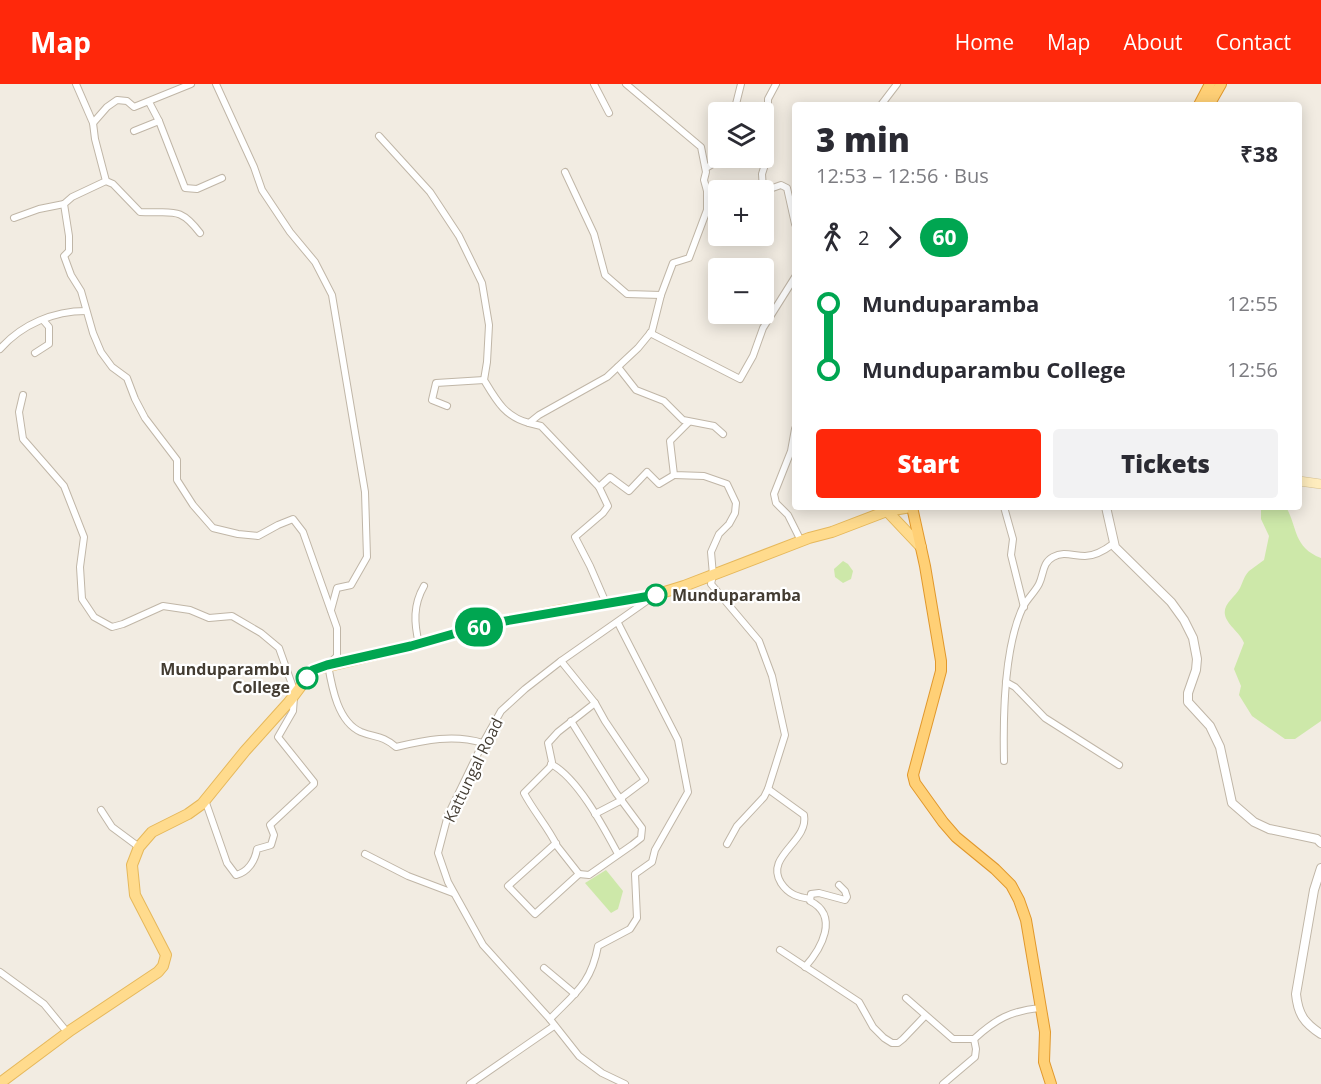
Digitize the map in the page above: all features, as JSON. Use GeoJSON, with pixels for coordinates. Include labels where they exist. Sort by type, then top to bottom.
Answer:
{"type":"FeatureCollection","features":[{"type":"Feature","properties":{"kind":"highway"},"geometry":{"type":"LineString","coordinates":[[1200,102],[1210,84]]}},
{"type":"Feature","properties":{"kind":"highway"},"geometry":{"type":"LineString","coordinates":[[1211,102],[1221,84]]}},
{"type":"Feature","properties":{"kind":"highway"},"geometry":{"type":"LineString","coordinates":[[912,510],[921,547],[940,671],[913,775],[915,783],[956,837],[1011,885],[1026,920],[1045,1032],[1044,1062],[1051,1084]]}},
{"type":"Feature","properties":{"kind":"main road"},"geometry":{"type":"LineString","coordinates":[[1302,481],[1321,484]]}},
{"type":"Feature","properties":{"kind":"main road"},"geometry":{"type":"LineString","coordinates":[[0,1083],[68,1032],[158,972],[163,966],[166,955],[135,895],[132,865],[140,847],[152,832],[188,814],[205,800],[295,695],[313,670],[419,644],[488,624],[656,595],[801,541],[897,510]]}},
{"type":"Feature","properties":{"kind":"main road"},"geometry":{"type":"LineString","coordinates":[[887,512],[921,547]]}},
{"type":"Feature","properties":{"kind":"street"},"geometry":{"type":"LineString","coordinates":[[76,84],[93,123],[106,181]]}},
{"type":"Feature","properties":{"kind":"street"},"geometry":{"type":"LineString","coordinates":[[93,123],[107,107],[117,100],[127,101],[134,107],[191,84]]}},
{"type":"Feature","properties":{"kind":"street"},"geometry":{"type":"LineString","coordinates":[[216,84],[254,167],[262,190],[290,232],[315,262],[332,295],[365,492],[366,556],[351,585],[337,588],[331,610]]}},
{"type":"Feature","properties":{"kind":"street"},"geometry":{"type":"LineString","coordinates":[[594,84],[609,113]]}},
{"type":"Feature","properties":{"kind":"street"},"geometry":{"type":"LineString","coordinates":[[529,423],[539,415],[608,377],[652,333],[661,295],[673,263],[688,258],[707,210],[707,191],[704,180],[706,168],[701,147],[626,84]]}},
{"type":"Feature","properties":{"kind":"street"},"geometry":{"type":"LineString","coordinates":[[736,102],[741,84]]}},
{"type":"Feature","properties":{"kind":"street"},"geometry":{"type":"LineString","coordinates":[[763,180],[762,174],[768,155],[768,99],[776,84]]}},
{"type":"Feature","properties":{"kind":"street"},"geometry":{"type":"LineString","coordinates":[[882,102],[897,84]]}},
{"type":"Feature","properties":{"kind":"street"},"geometry":{"type":"LineString","coordinates":[[149,102],[159,121],[185,188],[197,189],[222,178]]}},
{"type":"Feature","properties":{"kind":"street"},"geometry":{"type":"LineString","coordinates":[[134,131],[159,121]]}},
{"type":"Feature","properties":{"kind":"street"},"geometry":{"type":"LineString","coordinates":[[380,136],[430,192],[459,236],[482,283],[489,325],[484,380],[503,410],[517,420],[541,426],[599,487],[608,506],[575,537],[606,603]]}},
{"type":"Feature","properties":{"kind":"street"},"geometry":{"type":"LineString","coordinates":[[565,172],[594,234],[604,275],[627,294],[661,295]]}},
{"type":"Feature","properties":{"kind":"street"},"geometry":{"type":"LineString","coordinates":[[14,218],[39,209],[64,204],[72,197],[106,181],[113,184],[140,212],[182,213],[190,219],[200,233]]}},
{"type":"Feature","properties":{"kind":"street"},"geometry":{"type":"LineString","coordinates":[[774,187],[781,185],[787,188],[792,210]]}},
{"type":"Feature","properties":{"kind":"street"},"geometry":{"type":"LineString","coordinates":[[64,204],[69,236],[69,251],[64,256],[70,275],[81,291],[101,352],[112,367],[127,378],[146,418],[177,460],[177,480],[193,505],[213,528],[258,536],[293,519],[303,532],[337,628],[337,656],[327,665],[340,708],[351,726],[386,738],[396,747],[437,738],[470,739],[483,743]]}},
{"type":"Feature","properties":{"kind":"street"},"geometry":{"type":"LineString","coordinates":[[652,333],[740,379],[753,356],[763,328],[792,282]]}},
{"type":"Feature","properties":{"kind":"street"},"geometry":{"type":"LineString","coordinates":[[0,349],[28,325],[68,311],[86,311]]}},
{"type":"Feature","properties":{"kind":"street"},"geometry":{"type":"LineString","coordinates":[[35,353],[49,344],[49,327],[43,320]]}},
{"type":"Feature","properties":{"kind":"street"},"geometry":{"type":"LineString","coordinates":[[618,367],[636,390],[664,401],[683,420],[714,426],[723,434]]}},
{"type":"Feature","properties":{"kind":"street"},"geometry":{"type":"LineString","coordinates":[[447,406],[432,400],[436,382],[484,380]]}},
{"type":"Feature","properties":{"kind":"street"},"geometry":{"type":"LineString","coordinates":[[22,395],[19,412],[23,439],[64,486],[84,537],[80,567],[82,599],[94,617],[112,627],[163,606],[190,610],[209,618],[232,616],[254,628],[279,648],[295,695],[293,711],[278,737],[314,784],[270,825],[274,835],[271,845],[256,849],[256,856],[247,870],[236,875],[232,873],[227,863],[205,800]]}},
{"type":"Feature","properties":{"kind":"street"},"geometry":{"type":"LineString","coordinates":[[674,475],[670,441],[689,422]]}},
{"type":"Feature","properties":{"kind":"street"},"geometry":{"type":"LineString","coordinates":[[792,446],[774,494],[776,503],[788,515],[801,541]]}},
{"type":"Feature","properties":{"kind":"street"},"geometry":{"type":"LineString","coordinates":[[599,487],[610,477],[629,491],[646,472],[659,483],[674,475],[704,476],[727,484],[736,503],[735,513],[729,524],[719,534],[711,552],[713,575],[711,584],[759,642],[772,675],[785,735],[764,797],[737,826],[727,844]]}},
{"type":"Feature","properties":{"kind":"street"},"geometry":{"type":"LineString","coordinates":[[1005,510],[1013,539],[1011,555],[1024,607]]}},
{"type":"Feature","properties":{"kind":"street"},"geometry":{"type":"LineString","coordinates":[[1107,510],[1113,543],[1122,555],[1171,602],[1193,638],[1197,659],[1196,670],[1188,693],[1188,702],[1210,726],[1220,747],[1232,803],[1254,822],[1269,829],[1317,839],[1321,843]]}},
{"type":"Feature","properties":{"kind":"street"},"geometry":{"type":"LineString","coordinates":[[1004,761],[1006,682],[1011,648],[1024,607],[1039,584],[1045,565],[1051,558],[1063,553],[1086,556],[1101,552],[1113,543]]}},
{"type":"Feature","properties":{"kind":"street"},"geometry":{"type":"LineString","coordinates":[[419,644],[414,623],[417,597],[424,586]]}},
{"type":"Feature","properties":{"kind":"street","name":"Kattungal Road"},"geometry":{"type":"LineString","coordinates":[[621,1083],[602,1073],[579,1056],[550,1019],[483,945],[453,893],[438,852],[448,815],[501,711],[561,661],[656,595]]}},
{"type":"Feature","properties":{"kind":"street"},"geometry":{"type":"LineString","coordinates":[[550,1019],[575,994],[591,973],[598,946],[630,929],[637,918],[635,874],[652,862],[655,850],[688,792],[678,740],[618,623]]}},
{"type":"Feature","properties":{"kind":"street"},"geometry":{"type":"LineString","coordinates":[[561,661],[595,703],[645,780],[621,799],[595,814]]}},
{"type":"Feature","properties":{"kind":"street"},"geometry":{"type":"LineString","coordinates":[[1006,682],[1015,687],[1045,718],[1119,765]]}},
{"type":"Feature","properties":{"kind":"street"},"geometry":{"type":"LineString","coordinates":[[595,703],[558,732],[548,743],[551,764],[559,769],[595,814],[618,854]]}},
{"type":"Feature","properties":{"kind":"street"},"geometry":{"type":"LineString","coordinates":[[551,764],[524,794],[579,874],[589,875],[641,838],[642,828],[571,721]]}},
{"type":"Feature","properties":{"kind":"street"},"geometry":{"type":"LineString","coordinates":[[768,789],[804,815],[805,821],[797,840],[781,857],[777,873],[787,891],[793,895],[810,899],[822,911],[825,918],[824,940],[804,967]]}},
{"type":"Feature","properties":{"kind":"street"},"geometry":{"type":"LineString","coordinates":[[101,810],[112,826],[140,847]]}},
{"type":"Feature","properties":{"kind":"street"},"geometry":{"type":"LineString","coordinates":[[556,843],[508,886],[535,914],[579,874]]}},
{"type":"Feature","properties":{"kind":"street"},"geometry":{"type":"LineString","coordinates":[[365,854],[408,876],[453,893]]}},
{"type":"Feature","properties":{"kind":"street"},"geometry":{"type":"LineString","coordinates":[[1321,868],[1314,890],[1296,994],[1301,1018],[1321,1034]]}},
{"type":"Feature","properties":{"kind":"street"},"geometry":{"type":"LineString","coordinates":[[810,899],[811,894],[819,893],[845,900],[847,897],[845,891],[839,885]]}},
{"type":"Feature","properties":{"kind":"street"},"geometry":{"type":"LineString","coordinates":[[780,950],[859,1002],[873,1027],[892,1043],[898,1043],[903,1039],[925,1016]]}},
{"type":"Feature","properties":{"kind":"street"},"geometry":{"type":"LineString","coordinates":[[544,968],[575,994]]}},
{"type":"Feature","properties":{"kind":"street"},"geometry":{"type":"LineString","coordinates":[[0,972],[44,1004],[68,1032]]}},
{"type":"Feature","properties":{"kind":"street"},"geometry":{"type":"LineString","coordinates":[[906,998],[953,1040],[974,1039],[992,1023],[1006,1016],[1021,1010],[1040,1008]]}},
{"type":"Feature","properties":{"kind":"street"},"geometry":{"type":"LineString","coordinates":[[470,1084],[554,1026]]}},
{"type":"Feature","properties":{"kind":"street"},"geometry":{"type":"LineString","coordinates":[[943,1084],[975,1057],[974,1039]]}},
{"type":"Feature","properties":{"kind":"green space"},"geometry":{"type":"Polygon","coordinates":[[[1261,510],[1288,510],[1301,543],[1312,554],[1321,558],[1321,721],[1295,739],[1285,739],[1252,716],[1239,695],[1241,686],[1234,669],[1244,643],[1225,615],[1228,603],[1240,588],[1247,573],[1264,560],[1269,536],[1261,519],[1261,510]]]}},
{"type":"Feature","properties":{"kind":"green space"},"geometry":{"type":"Polygon","coordinates":[[[843,561],[853,571],[851,579],[843,583],[835,577],[834,569],[843,561]]]}},
{"type":"Feature","properties":{"kind":"green space"},"geometry":{"type":"Polygon","coordinates":[[[606,870],[623,891],[618,909],[611,913],[585,883],[606,870]]]}},
{"type":"Feature","properties":{"kind":"bus line","name":"60"},"geometry":{"type":"LineString","coordinates":[[307,678],[313,670],[327,665],[411,646],[488,624],[656,595]]}},
{"type":"Feature","properties":{"kind":"place","name":"Munduparamba"},"geometry":{"type":"Point","coordinates":[656,595]}},
{"type":"Feature","properties":{"kind":"place","name":"Munduparambu College"},"geometry":{"type":"Point","coordinates":[307,678]}}]}
